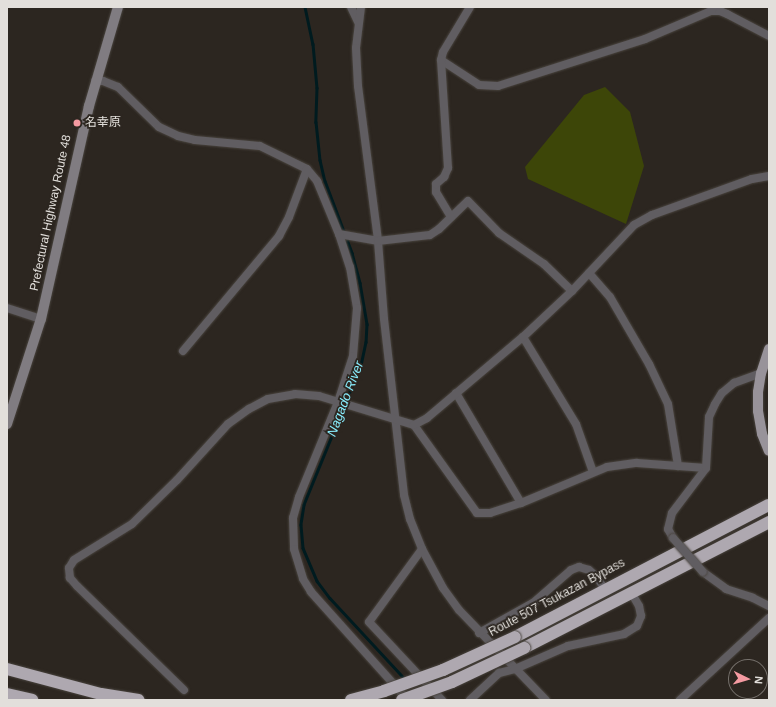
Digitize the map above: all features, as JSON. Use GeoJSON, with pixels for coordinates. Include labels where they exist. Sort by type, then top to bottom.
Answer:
{"type":"FeatureCollection","features":[{"type":"Feature","properties":{"kind":"highway","name":"Route 507 Tsukazan Bypass"},"geometry":{"type":"LineString","coordinates":[[351,700],[384,691],[436,673],[515,637],[769,505]]}},
{"type":"Feature","properties":{"kind":"highway"},"geometry":{"type":"LineString","coordinates":[[402,700],[452,682],[524,648],[632,594],[769,522]]}},
{"type":"Feature","properties":{"kind":"highway"},"geometry":{"type":"LineString","coordinates":[[7,669],[93,692],[139,700]]}},
{"type":"Feature","properties":{"kind":"highway"},"geometry":{"type":"LineString","coordinates":[[7,694],[32,700]]}},
{"type":"Feature","properties":{"kind":"main road","name":"Prefectural Highway Route 48"},"geometry":{"type":"LineString","coordinates":[[7,424],[41,319],[69,189],[95,81],[118,7]]}},
{"type":"Feature","properties":{"kind":"main road"},"geometry":{"type":"LineString","coordinates":[[769,349],[761,373],[758,392],[758,411],[762,434],[769,450]]}},
{"type":"Feature","properties":{"kind":"street"},"geometry":{"type":"LineString","coordinates":[[351,7],[358,22]]}},
{"type":"Feature","properties":{"kind":"street"},"geometry":{"type":"LineString","coordinates":[[361,7],[356,48],[358,86],[378,241],[404,496],[410,520],[422,549],[443,588],[459,610],[479,633],[546,700]]}},
{"type":"Feature","properties":{"kind":"street"},"geometry":{"type":"LineString","coordinates":[[451,217],[436,192],[436,184],[444,177],[448,168],[441,60],[443,52],[470,7]]}},
{"type":"Feature","properties":{"kind":"street"},"geometry":{"type":"LineString","coordinates":[[441,60],[479,85],[498,86],[645,40],[711,11],[720,11],[727,14],[769,36]]}},
{"type":"Feature","properties":{"kind":"street"},"geometry":{"type":"LineString","coordinates":[[95,81],[103,81],[118,87],[159,127],[178,136],[195,140],[260,146],[307,169],[317,181],[339,234],[350,266],[356,308],[353,356],[338,402],[299,497],[293,518],[293,534],[296,557],[303,579],[311,592],[408,700]]}},
{"type":"Feature","properties":{"kind":"street"},"geometry":{"type":"LineString","coordinates":[[183,352],[279,236],[289,217],[307,169]]}},
{"type":"Feature","properties":{"kind":"street"},"geometry":{"type":"LineString","coordinates":[[184,690],[77,586],[70,578],[70,565],[74,560],[132,524],[176,480],[228,424],[248,409],[268,399],[295,394],[319,396],[396,421],[414,425],[427,418],[523,337],[572,291],[634,225],[652,215],[752,179],[769,176]]}},
{"type":"Feature","properties":{"kind":"street"},"geometry":{"type":"LineString","coordinates":[[339,234],[378,241],[430,235],[468,201],[499,233],[544,264],[572,291]]}},
{"type":"Feature","properties":{"kind":"street"},"geometry":{"type":"LineString","coordinates":[[589,273],[610,297],[649,364],[668,404],[678,466]]}},
{"type":"Feature","properties":{"kind":"street"},"geometry":{"type":"LineString","coordinates":[[7,308],[41,319]]}},
{"type":"Feature","properties":{"kind":"street"},"geometry":{"type":"LineString","coordinates":[[523,337],[576,424],[593,472]]}},
{"type":"Feature","properties":{"kind":"street"},"geometry":{"type":"LineString","coordinates":[[761,373],[734,383],[714,404],[709,417],[706,468],[672,513],[668,529],[673,538],[704,572],[726,589],[753,598],[769,606]]}},
{"type":"Feature","properties":{"kind":"street"},"geometry":{"type":"LineString","coordinates":[[456,393],[521,503]]}},
{"type":"Feature","properties":{"kind":"street"},"geometry":{"type":"LineString","coordinates":[[414,425],[477,513],[490,513],[521,503],[607,467],[637,463],[706,468]]}},
{"type":"Feature","properties":{"kind":"street"},"geometry":{"type":"LineString","coordinates":[[422,549],[369,622],[442,700]]}},
{"type":"Feature","properties":{"kind":"street"},"geometry":{"type":"LineString","coordinates":[[479,633],[534,603],[570,570],[579,567],[589,570],[597,577],[604,590]]}},
{"type":"Feature","properties":{"kind":"street"},"geometry":{"type":"LineString","coordinates":[[470,700],[499,673],[515,669],[568,646],[624,634],[638,626],[641,616],[639,606],[632,594]]}},
{"type":"Feature","properties":{"kind":"street"},"geometry":{"type":"LineString","coordinates":[[680,700],[769,618]]}},
{"type":"Feature","properties":{"kind":"green space"},"geometry":{"type":"Polygon","coordinates":[[[605,87],[630,112],[644,166],[626,224],[528,179],[525,167],[584,95],[605,87]]]}},
{"type":"Feature","properties":{"kind":"waterway","name":"Nagado River"},"geometry":{"type":"LineString","coordinates":[[305,7],[313,44],[317,88],[316,122],[320,160],[325,181],[352,253],[360,283],[367,324],[366,342],[361,365],[304,505],[301,525],[303,548],[317,581],[330,598],[406,680]]}},
{"type":"Feature","properties":{"kind":"place","name":"名幸原"},"geometry":{"type":"Point","coordinates":[77,123]}}]}
